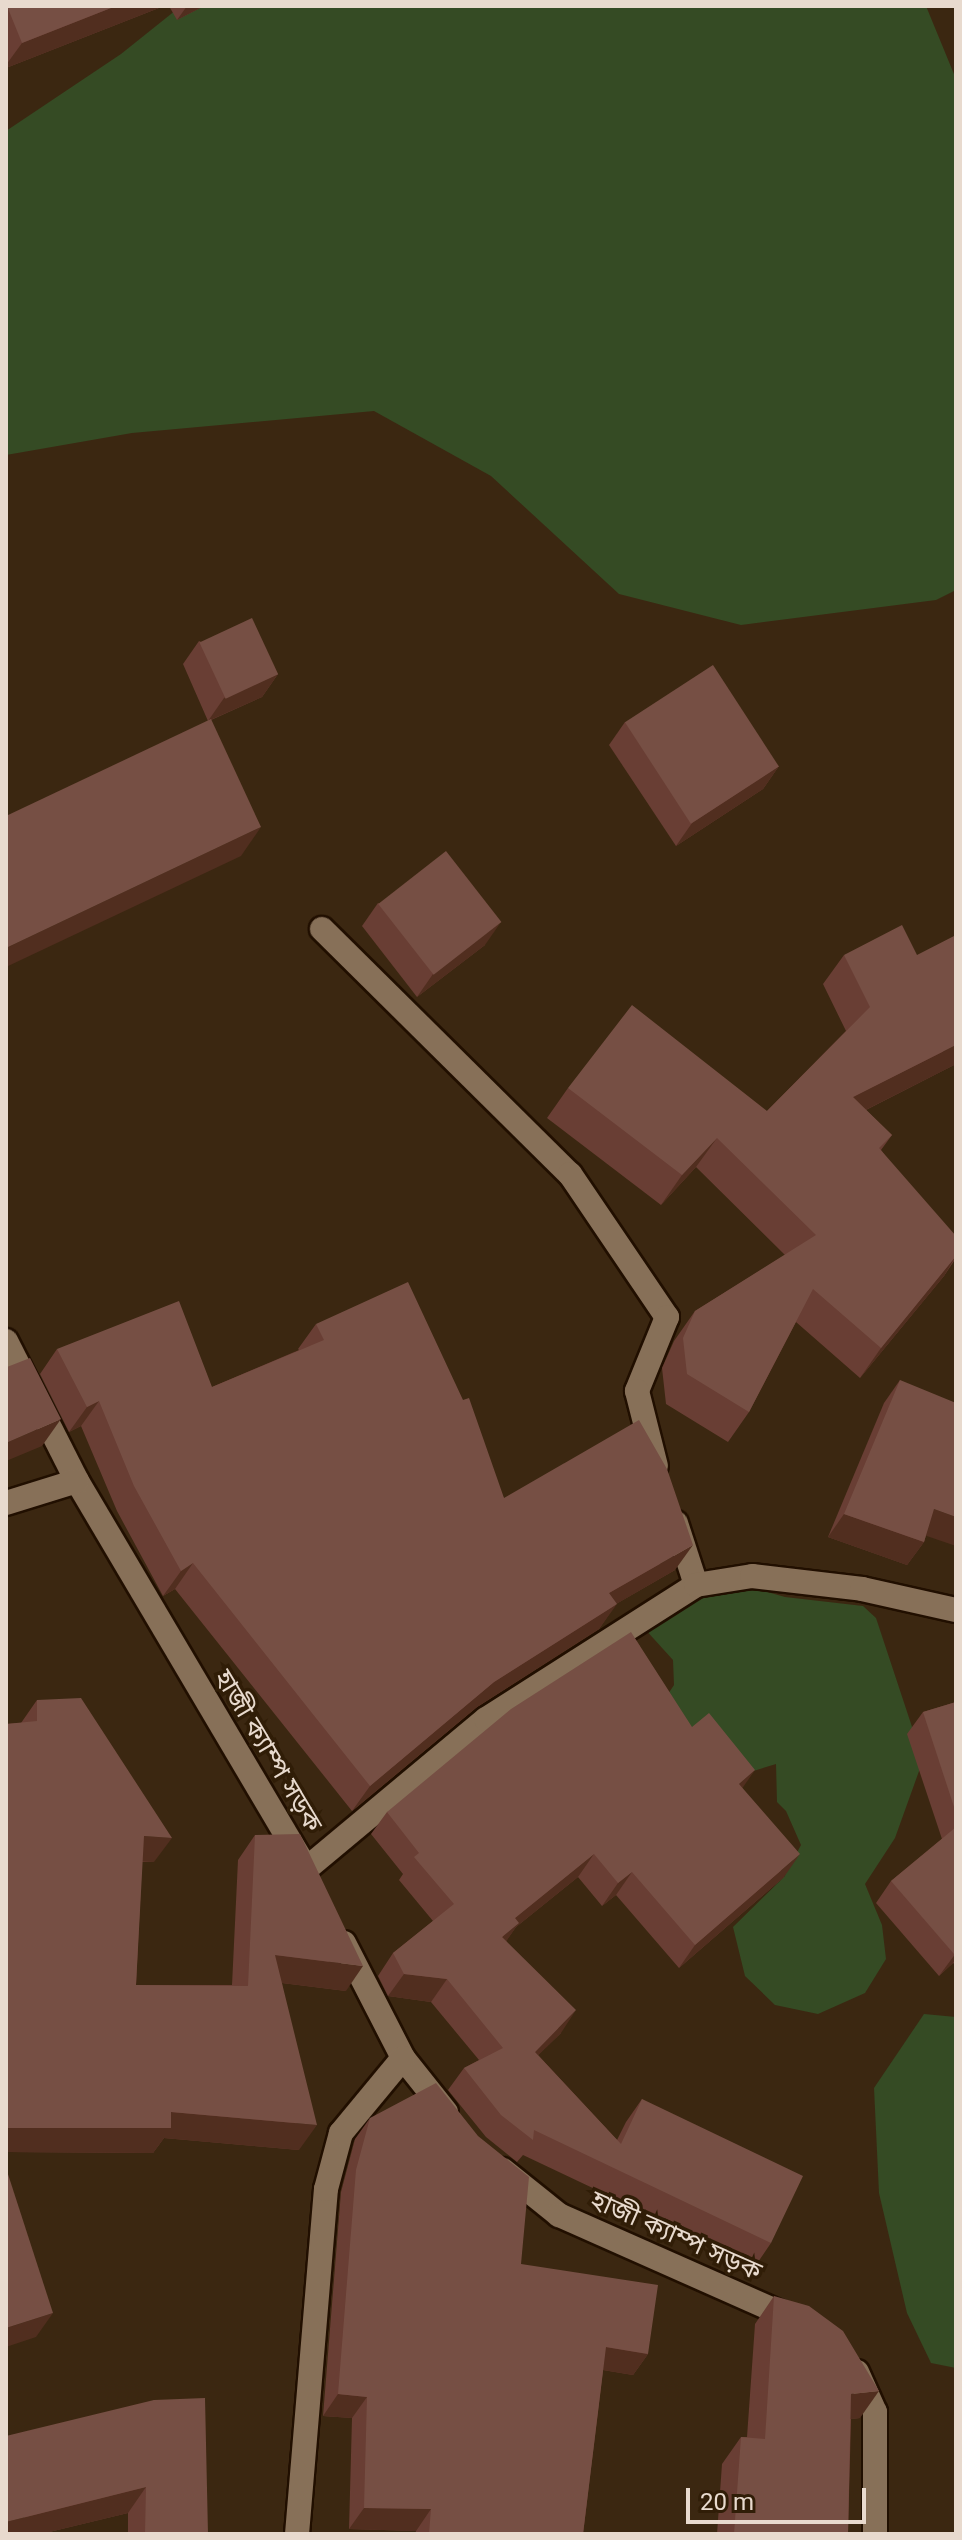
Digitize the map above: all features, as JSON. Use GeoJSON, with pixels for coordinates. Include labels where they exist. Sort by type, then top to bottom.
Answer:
{"type":"FeatureCollection","features":[{"type":"Feature","properties":{"kind":"street"},"geometry":{"type":"LineString","coordinates":[[322,929],[570,1174],[667,1317],[637,1391],[655,1465],[696,1585]]}},
{"type":"Feature","properties":{"kind":"street","name":"হাজী ক্যাম্প সড়ক"},"geometry":{"type":"LineString","coordinates":[[6,1341],[77,1481],[320,1896]]}},
{"type":"Feature","properties":{"kind":"street"},"geometry":{"type":"LineString","coordinates":[[6,1503],[77,1481]]}},
{"type":"Feature","properties":{"kind":"street"},"geometry":{"type":"LineString","coordinates":[[306,1869],[486,1719],[696,1585],[752,1576],[862,1589],[956,1610]]}},
{"type":"Feature","properties":{"kind":"street"},"geometry":{"type":"LineString","coordinates":[[334,1923],[403,2058],[466,2137]]}},
{"type":"Feature","properties":{"kind":"street"},"geometry":{"type":"LineString","coordinates":[[297,2534],[326,2189],[341,2133],[403,2058]]}},
{"type":"Feature","properties":{"kind":"street","name":"হাজী ক্যাম্প সড়ক"},"geometry":{"type":"LineString","coordinates":[[487,2157],[559,2215],[797,2320],[822,2338]]}},
{"type":"Feature","properties":{"kind":"street"},"geometry":{"type":"LineString","coordinates":[[844,2358],[864,2380],[875,2412],[875,2534]]}},
{"type":"Feature","properties":{"kind":"shaded area"},"geometry":{"type":"Polygon","coordinates":[[[181,6],[926,6],[956,79],[956,590],[936,600],[741,625],[619,594],[491,476],[374,411],[132,433],[6,455],[6,131],[121,54],[181,6]]]}},
{"type":"Feature","properties":{"kind":"shaded area"},"geometry":{"type":"Polygon","coordinates":[[[735,1583],[785,1597],[863,1606],[876,1618],[923,1760],[895,1838],[865,1884],[882,1925],[886,1959],[865,1993],[818,2014],[775,2005],[745,1976],[733,1927],[784,1877],[801,1845],[786,1811],[777,1802],[776,1764],[721,1781],[662,1703],[674,1685],[673,1660],[644,1628],[669,1617],[699,1590],[735,1583]]]}},
{"type":"Feature","properties":{"kind":"shaded area"},"geometry":{"type":"Polygon","coordinates":[[[924,2014],[956,2017],[956,2368],[931,2363],[907,2313],[879,2193],[874,2088],[924,2014]]]}},
{"type":"Feature","properties":{"kind":"building"},"geometry":{"type":"Polygon","coordinates":[[[7,6],[116,6],[22,43],[7,6]]]}},
{"type":"Feature","properties":{"kind":"building"},"geometry":{"type":"Polygon","coordinates":[[[252,618],[278,674],[226,699],[199,643],[252,618]]]}},
{"type":"Feature","properties":{"kind":"building"},"geometry":{"type":"Polygon","coordinates":[[[713,665],[779,766],[691,824],[625,722],[713,665]]]}},
{"type":"Feature","properties":{"kind":"building"},"geometry":{"type":"Polygon","coordinates":[[[211,719],[261,827],[6,948],[6,816],[211,719]]]}},
{"type":"Feature","properties":{"kind":"building"},"geometry":{"type":"Polygon","coordinates":[[[446,851],[501,922],[434,975],[378,904],[446,851]]]}},
{"type":"Feature","properties":{"kind":"building"},"geometry":{"type":"Polygon","coordinates":[[[902,925],[917,955],[956,935],[956,1045],[853,1097],[892,1135],[879,1148],[956,1236],[956,1256],[881,1348],[813,1289],[749,1412],[687,1374],[683,1338],[695,1311],[816,1235],[717,1138],[682,1175],[568,1088],[632,1005],[767,1111],[870,1007],[844,955],[902,925]]]}},
{"type":"Feature","properties":{"kind":"building"},"geometry":{"type":"Polygon","coordinates":[[[408,1282],[463,1400],[469,1398],[504,1498],[639,1420],[667,1469],[693,1545],[609,1593],[617,1604],[494,1682],[370,1786],[193,1563],[181,1571],[134,1486],[99,1401],[87,1407],[57,1349],[179,1301],[212,1387],[324,1340],[316,1324],[408,1282]]]}},
{"type":"Feature","properties":{"kind":"building"},"geometry":{"type":"Polygon","coordinates":[[[30,1358],[61,1419],[6,1443],[6,1365],[30,1358]]]}},
{"type":"Feature","properties":{"kind":"building"},"geometry":{"type":"Polygon","coordinates":[[[900,1380],[956,1403],[956,1517],[934,1509],[924,1542],[844,1514],[900,1380]]]}},
{"type":"Feature","properties":{"kind":"building"},"geometry":{"type":"Polygon","coordinates":[[[631,1632],[692,1727],[709,1713],[755,1770],[739,1784],[800,1854],[695,1945],[632,1872],[618,1883],[594,1854],[515,1918],[519,1923],[502,1937],[576,2010],[535,2052],[621,2144],[642,2099],[803,2176],[771,2243],[534,2130],[533,2140],[501,2115],[464,2068],[503,2048],[447,1979],[404,1974],[393,1953],[454,1904],[414,1857],[419,1853],[387,1812],[511,1709],[631,1632]]]}},
{"type":"Feature","properties":{"kind":"building"},"geometry":{"type":"Polygon","coordinates":[[[81,1698],[172,1838],[144,1836],[136,1985],[248,1986],[255,1835],[300,1834],[363,1966],[275,1955],[317,2125],[171,2112],[171,2128],[6,2128],[6,1724],[37,1721],[37,1700],[81,1698]]]}},
{"type":"Feature","properties":{"kind":"building"},"geometry":{"type":"Polygon","coordinates":[[[956,1702],[956,1813],[923,1712],[956,1702]]]}},
{"type":"Feature","properties":{"kind":"building"},"geometry":{"type":"Polygon","coordinates":[[[956,1827],[956,1953],[954,1954],[891,1881],[956,1827]]]}},
{"type":"Feature","properties":{"kind":"building"},"geometry":{"type":"Polygon","coordinates":[[[436,2083],[478,2136],[529,2177],[521,2264],[658,2285],[648,2354],[606,2347],[583,2534],[429,2534],[431,2509],[364,2508],[367,2397],[338,2394],[356,2170],[370,2118],[436,2083]]]}},
{"type":"Feature","properties":{"kind":"building"},"geometry":{"type":"Polygon","coordinates":[[[6,2168],[53,2313],[6,2328],[6,2168]]]}},
{"type":"Feature","properties":{"kind":"building"},"geometry":{"type":"Polygon","coordinates":[[[774,2296],[809,2306],[843,2331],[879,2391],[851,2394],[848,2534],[734,2534],[741,2437],[765,2439],[774,2296]]]}},
{"type":"Feature","properties":{"kind":"building"},"geometry":{"type":"Polygon","coordinates":[[[205,2398],[208,2534],[145,2534],[146,2487],[6,2522],[6,2436],[154,2400],[205,2398]]]}}]}
